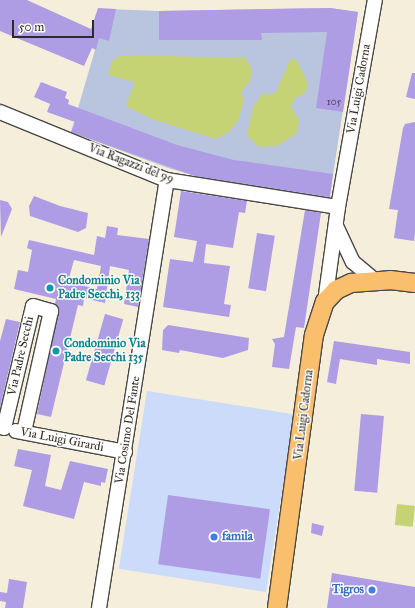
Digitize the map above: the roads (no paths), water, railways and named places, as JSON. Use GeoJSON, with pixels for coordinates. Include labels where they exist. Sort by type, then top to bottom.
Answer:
{"type":"FeatureCollection","features":[{"type":"Feature","properties":{"kind":"main road"},"geometry":{"type":"LineString","coordinates":[[325,302],[336,290],[351,283],[376,281],[415,283]]}},
{"type":"Feature","properties":{"kind":"main road","name":"Via Luigi Cadorna"},"geometry":{"type":"LineString","coordinates":[[277,608],[314,335],[325,302]]}},
{"type":"Feature","properties":{"kind":"street","name":"Via Luigi Cadorna"},"geometry":{"type":"LineString","coordinates":[[325,302],[335,224],[375,0]]}},
{"type":"Feature","properties":{"kind":"street","name":"Via Ragazzi del 99"},"geometry":{"type":"LineString","coordinates":[[0,112],[167,180],[338,207]]}},
{"type":"Feature","properties":{"kind":"street","name":"Via Cosimo Del Fante"},"geometry":{"type":"LineString","coordinates":[[99,608],[167,180]]}},
{"type":"Feature","properties":{"kind":"street"},"geometry":{"type":"LineString","coordinates":[[335,224],[353,262],[376,281]]}},
{"type":"Feature","properties":{"kind":"street","name":"Via Padre Secchi"},"geometry":{"type":"LineString","coordinates":[[2,428],[33,306],[51,310],[24,432]]}},
{"type":"Feature","properties":{"kind":"street","name":"Via Luigi Girardi"},"geometry":{"type":"LineString","coordinates":[[2,428],[125,452]]}},
{"type":"Feature","properties":{"kind":"place","name":"Condominio Via Padre Secchi, 133"},"geometry":{"type":"Point","coordinates":[50,288]}},
{"type":"Feature","properties":{"kind":"place","name":"Condominio Via Padre Secchi 135"},"geometry":{"type":"Point","coordinates":[56,351]}},
{"type":"Feature","properties":{"kind":"place","name":"famila"},"geometry":{"type":"Point","coordinates":[214,537]}},
{"type":"Feature","properties":{"kind":"place","name":"Tigros"},"geometry":{"type":"Point","coordinates":[372,590]}}]}
